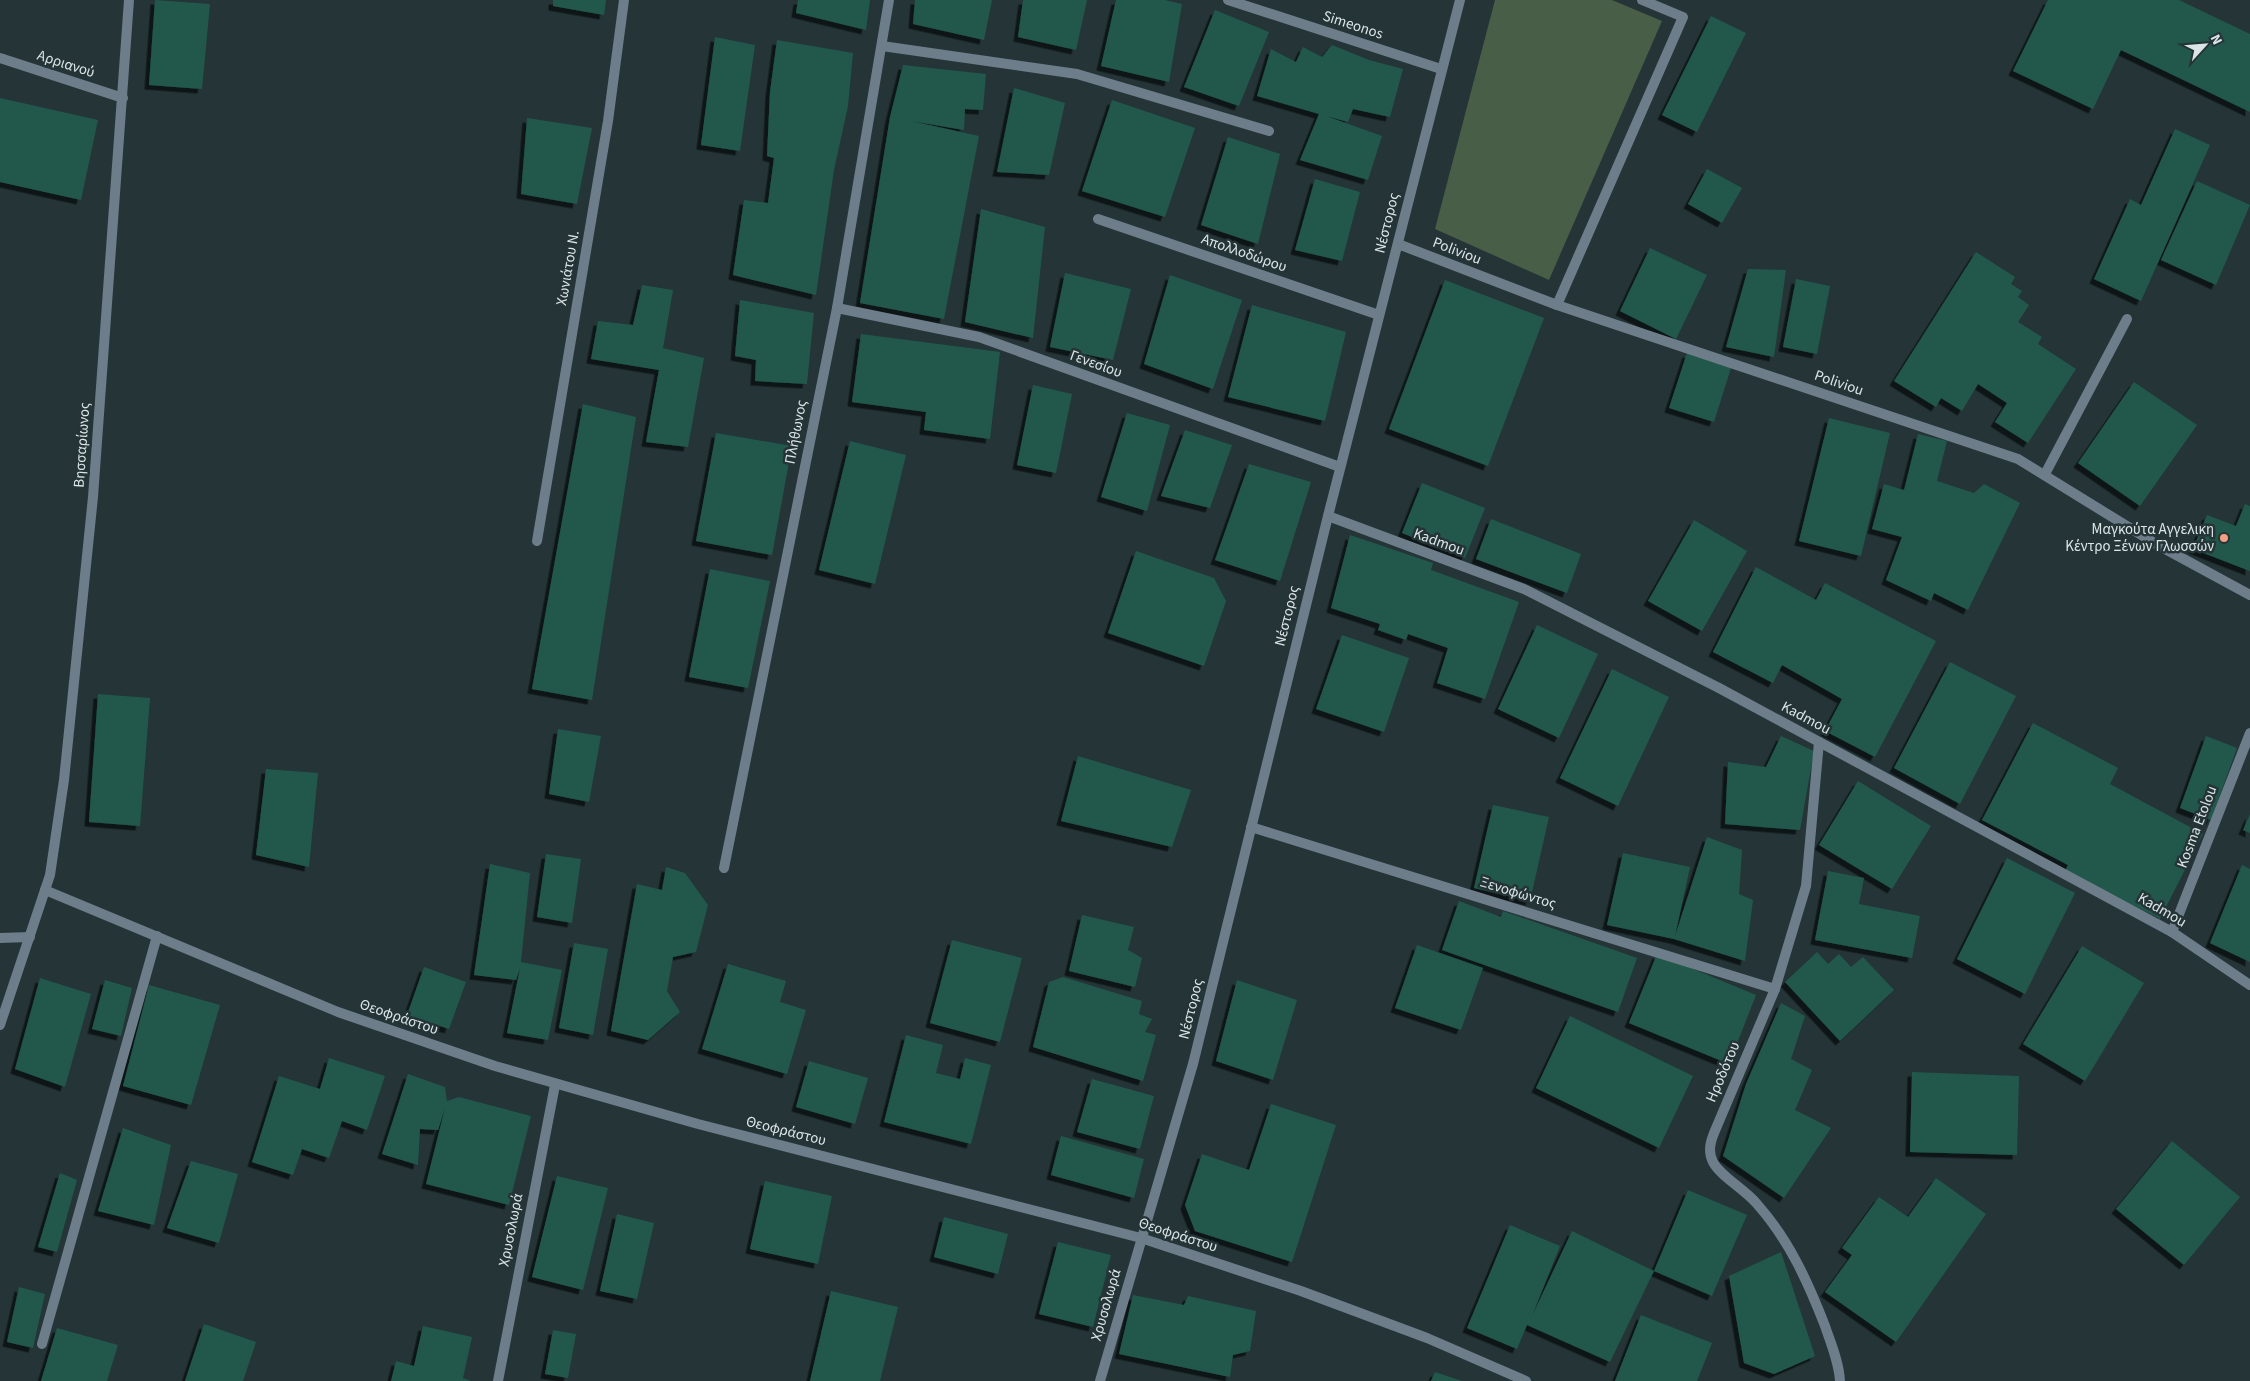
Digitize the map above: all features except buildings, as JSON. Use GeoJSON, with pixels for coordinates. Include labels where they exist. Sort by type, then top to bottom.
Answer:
{"type":"FeatureCollection","features":[{"type":"Feature","properties":{"kind":"street","name":"Βησσαρίωνος"},"geometry":{"type":"LineString","coordinates":[[0,1025],[2,1013],[45,890],[54,850],[64,780],[93,498],[129,0]]}},
{"type":"Feature","properties":{"kind":"street","name":"Χωνιάτου Ν."},"geometry":{"type":"LineString","coordinates":[[537,541],[608,121],[624,0]]}},
{"type":"Feature","properties":{"kind":"street","name":"Πλήθωνος"},"geometry":{"type":"LineString","coordinates":[[724,868],[837,308],[889,0]]}},
{"type":"Feature","properties":{"kind":"street","name":"Simeonos"},"geometry":{"type":"LineString","coordinates":[[1228,0],[1441,69]]}},
{"type":"Feature","properties":{"kind":"street","name":"Νέστορος"},"geometry":{"type":"LineString","coordinates":[[1142,1238],[1193,1064],[1340,467],[1460,0]]}},
{"type":"Feature","properties":{"kind":"street"},"geometry":{"type":"LineString","coordinates":[[1557,305],[1683,17],[1642,0]]}},
{"type":"Feature","properties":{"kind":"street"},"geometry":{"type":"LineString","coordinates":[[882,46],[1077,74],[1269,131]]}},
{"type":"Feature","properties":{"kind":"street","name":"Αρριανού"},"geometry":{"type":"LineString","coordinates":[[0,58],[122,98]]}},
{"type":"Feature","properties":{"kind":"street","name":"Απολλοδώρου"},"geometry":{"type":"LineString","coordinates":[[1098,219],[1379,315]]}},
{"type":"Feature","properties":{"kind":"street","name":"Poliviou"},"geometry":{"type":"LineString","coordinates":[[1398,244],[1557,305],[2018,459],[2156,544],[2250,595]]}},
{"type":"Feature","properties":{"kind":"street","name":"Γενεσίου"},"geometry":{"type":"LineString","coordinates":[[837,308],[979,337],[1340,467]]}},
{"type":"Feature","properties":{"kind":"street"},"geometry":{"type":"LineString","coordinates":[[2045,474],[2127,319]]}},
{"type":"Feature","properties":{"kind":"street","name":"Kadmou"},"geometry":{"type":"LineString","coordinates":[[1328,516],[1524,589],[1819,742],[2172,932],[2250,985]]}},
{"type":"Feature","properties":{"kind":"street","name":"Kosma Etolou"},"geometry":{"type":"LineString","coordinates":[[2172,932],[2250,733]]}},
{"type":"Feature","properties":{"kind":"street","name":"Ηροδότου"},"geometry":{"type":"LineString","coordinates":[[1819,742],[1806,886],[1775,989],[1710,1143],[1710,1155],[1716,1167],[1757,1204],[1795,1257],[1808,1280],[1832,1346],[1839,1369],[1840,1381]]}},
{"type":"Feature","properties":{"kind":"street","name":"Ξενοφώντος"},"geometry":{"type":"LineString","coordinates":[[1251,827],[1775,989]]}},
{"type":"Feature","properties":{"kind":"street","name":"Θεοφράστου"},"geometry":{"type":"LineString","coordinates":[[45,890],[338,1012],[555,1085],[1142,1238],[1283,1285],[1427,1338],[1526,1381]]}},
{"type":"Feature","properties":{"kind":"street"},"geometry":{"type":"LineString","coordinates":[[42,1344],[157,936]]}},
{"type":"Feature","properties":{"kind":"street"},"geometry":{"type":"LineString","coordinates":[[0,938],[30,937]]}},
{"type":"Feature","properties":{"kind":"street","name":"Χρυσολωρά"},"geometry":{"type":"LineString","coordinates":[[498,1381],[555,1085]]}},
{"type":"Feature","properties":{"kind":"street","name":"Χρυσολωρά"},"geometry":{"type":"LineString","coordinates":[[1100,1381],[1142,1238]]}},
{"type":"Feature","properties":{"kind":"green space"},"geometry":{"type":"Polygon","coordinates":[[[1495,0],[1612,0],[1662,21],[1549,280],[1435,229],[1495,0]]]}},
{"type":"Feature","properties":{"kind":"place","name":"Μαγκούτα Αγγελικη Κέντρο Ξένων Γλωσσών"},"geometry":{"type":"Point","coordinates":[2224,538]}}]}
